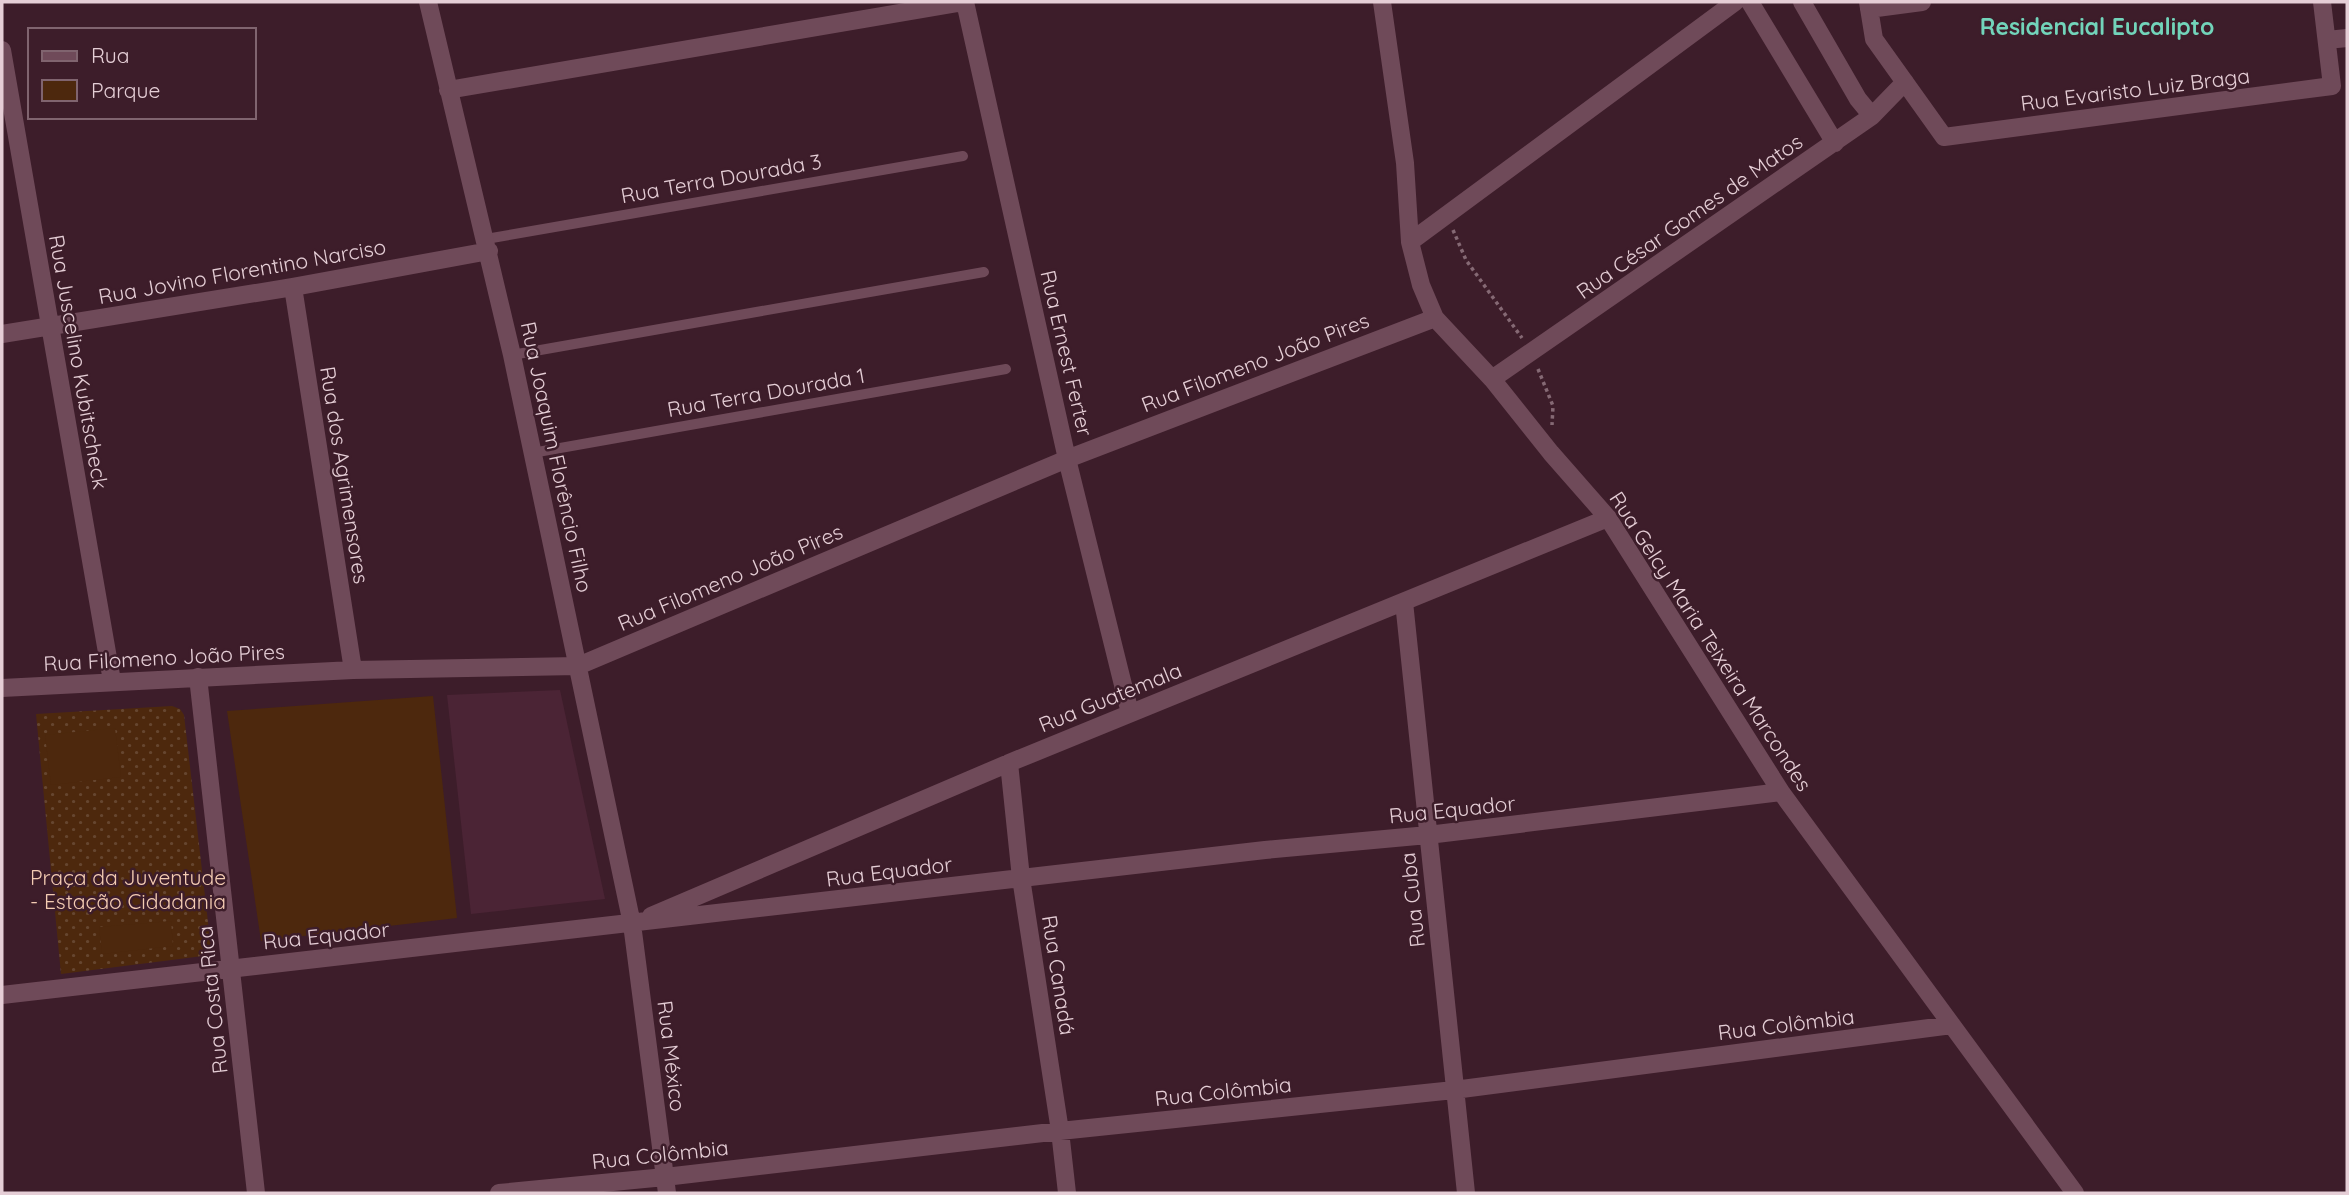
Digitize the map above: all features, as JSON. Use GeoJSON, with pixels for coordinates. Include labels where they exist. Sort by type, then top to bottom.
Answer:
{"type":"FeatureCollection","features":[{"type":"Feature","properties":{"kind":"street","name":"Rua Joaquim Florêncio Filho"},"geometry":{"type":"LineString","coordinates":[[428,2],[488,245],[632,924]]}},
{"type":"Feature","properties":{"kind":"street"},"geometry":{"type":"LineString","coordinates":[[448,90],[965,2]]}},
{"type":"Feature","properties":{"kind":"street","name":"Rua Ernest Ferter"},"geometry":{"type":"LineString","coordinates":[[965,2],[1067,459],[1130,713]]}},
{"type":"Feature","properties":{"kind":"street","name":"Rua Gelcy Maria Teixeira Marcondes"},"geometry":{"type":"LineString","coordinates":[[1382,2],[1405,163],[1410,242],[1421,285],[1435,317],[1492,379],[1551,453],[1608,518],[1781,792],[2075,1193]]}},
{"type":"Feature","properties":{"kind":"street"},"geometry":{"type":"LineString","coordinates":[[1410,242],[1735,2]]}},
{"type":"Feature","properties":{"kind":"street"},"geometry":{"type":"LineString","coordinates":[[1750,2],[1835,143]]}},
{"type":"Feature","properties":{"kind":"street"},"geometry":{"type":"LineString","coordinates":[[1802,2],[1858,99],[1872,116]]}},
{"type":"Feature","properties":{"kind":"street"},"geometry":{"type":"LineString","coordinates":[[1905,82],[1874,39],[1869,6],[1922,2]]}},
{"type":"Feature","properties":{"kind":"street"},"geometry":{"type":"LineString","coordinates":[[2322,2],[2327,40],[2347,38]]}},
{"type":"Feature","properties":{"kind":"street","name":"Rua Evaristo Luiz Braga"},"geometry":{"type":"LineString","coordinates":[[1905,82],[1944,137],[2332,86],[2327,40]]}},
{"type":"Feature","properties":{"kind":"street","name":"Rua Juscelino Kubitscheck"},"geometry":{"type":"LineString","coordinates":[[2,50],[112,681]]}},
{"type":"Feature","properties":{"kind":"street","name":"Rua César Gomes de Matos"},"geometry":{"type":"LineString","coordinates":[[1492,379],[1835,143],[1872,116],[1905,82]]}},
{"type":"Feature","properties":{"kind":"street","name":"Rua Jovino Florentino Narciso"},"geometry":{"type":"LineString","coordinates":[[2,334],[293,287],[488,245]]}},
{"type":"Feature","properties":{"kind":"street","name":"Rua dos Agrimensores"},"geometry":{"type":"LineString","coordinates":[[293,287],[352,670]]}},
{"type":"Feature","properties":{"kind":"street","name":"Rua Filomeno João Pires"},"geometry":{"type":"LineString","coordinates":[[2,688],[352,670],[578,666],[1067,459],[1435,317]]}},
{"type":"Feature","properties":{"kind":"street","name":"Rua Guatemala"},"geometry":{"type":"LineString","coordinates":[[632,924],[1009,763],[1608,518]]}},
{"type":"Feature","properties":{"kind":"street","name":"Rua Cuba"},"geometry":{"type":"LineString","coordinates":[[1404,602],[1466,1193]]}},
{"type":"Feature","properties":{"kind":"street","name":"Rua Costa Rica"},"geometry":{"type":"LineString","coordinates":[[198,677],[256,1193]]}},
{"type":"Feature","properties":{"kind":"street","name":"Rua Canadá"},"geometry":{"type":"LineString","coordinates":[[1009,763],[1021,878],[1067,1193]]}},
{"type":"Feature","properties":{"kind":"street","name":"Rua Equador"},"geometry":{"type":"LineString","coordinates":[[2,995],[1251,852],[1428,835],[1781,792]]}},
{"type":"Feature","properties":{"kind":"street","name":"Rua México"},"geometry":{"type":"LineString","coordinates":[[632,924],[666,1185]]}},
{"type":"Feature","properties":{"kind":"street","name":"Rua Colômbia"},"geometry":{"type":"LineString","coordinates":[[499,1193],[666,1185],[1060,1131],[1454,1090],[1952,1025]]}},
{"type":"Feature","properties":{"kind":"lane","name":"Rua Terra Dourada 3"},"geometry":{"type":"LineString","coordinates":[[488,245],[963,156]]}},
{"type":"Feature","properties":{"kind":"lane"},"geometry":{"type":"LineString","coordinates":[[512,355],[984,272]]}},
{"type":"Feature","properties":{"kind":"lane","name":"Rua Terra Dourada 1"},"geometry":{"type":"LineString","coordinates":[[532,453],[1006,369]]}},
{"type":"Feature","properties":{"kind":"path"},"geometry":{"type":"LineString","coordinates":[[1446,215],[1466,260],[1531,352],[1553,406],[1551,453]]}},
{"type":"Feature","properties":{"kind":"shaded area"},"geometry":{"type":"Polygon","coordinates":[[[560,690],[605,899],[471,914],[447,695],[560,690]]]}},
{"type":"Feature","properties":{"kind":"green space"},"geometry":{"type":"Polygon","coordinates":[[[433,696],[457,918],[261,941],[227,711],[433,696]]]}},
{"type":"Feature","properties":{"kind":"green space","name":"Praça da Juventude - Estação Cidadania"},"geometry":{"type":"Polygon","coordinates":[[[172,706],[180,709],[184,715],[211,948],[203,956],[61,974],[36,714],[172,706]]]}},
{"type":"Feature","properties":{"kind":"green space"},"geometry":{"type":"Polygon","coordinates":[[[115,728],[121,777],[51,785],[45,735],[115,728]]]}},
{"type":"Feature","properties":{"kind":"green space"},"geometry":{"type":"Polygon","coordinates":[[[171,921],[173,946],[102,954],[99,927],[171,921]]]}},
{"type":"Feature","properties":{"kind":"district","name":"Residencial Eucalipto"},"geometry":{"type":"Point","coordinates":[2097,26]}}]}
